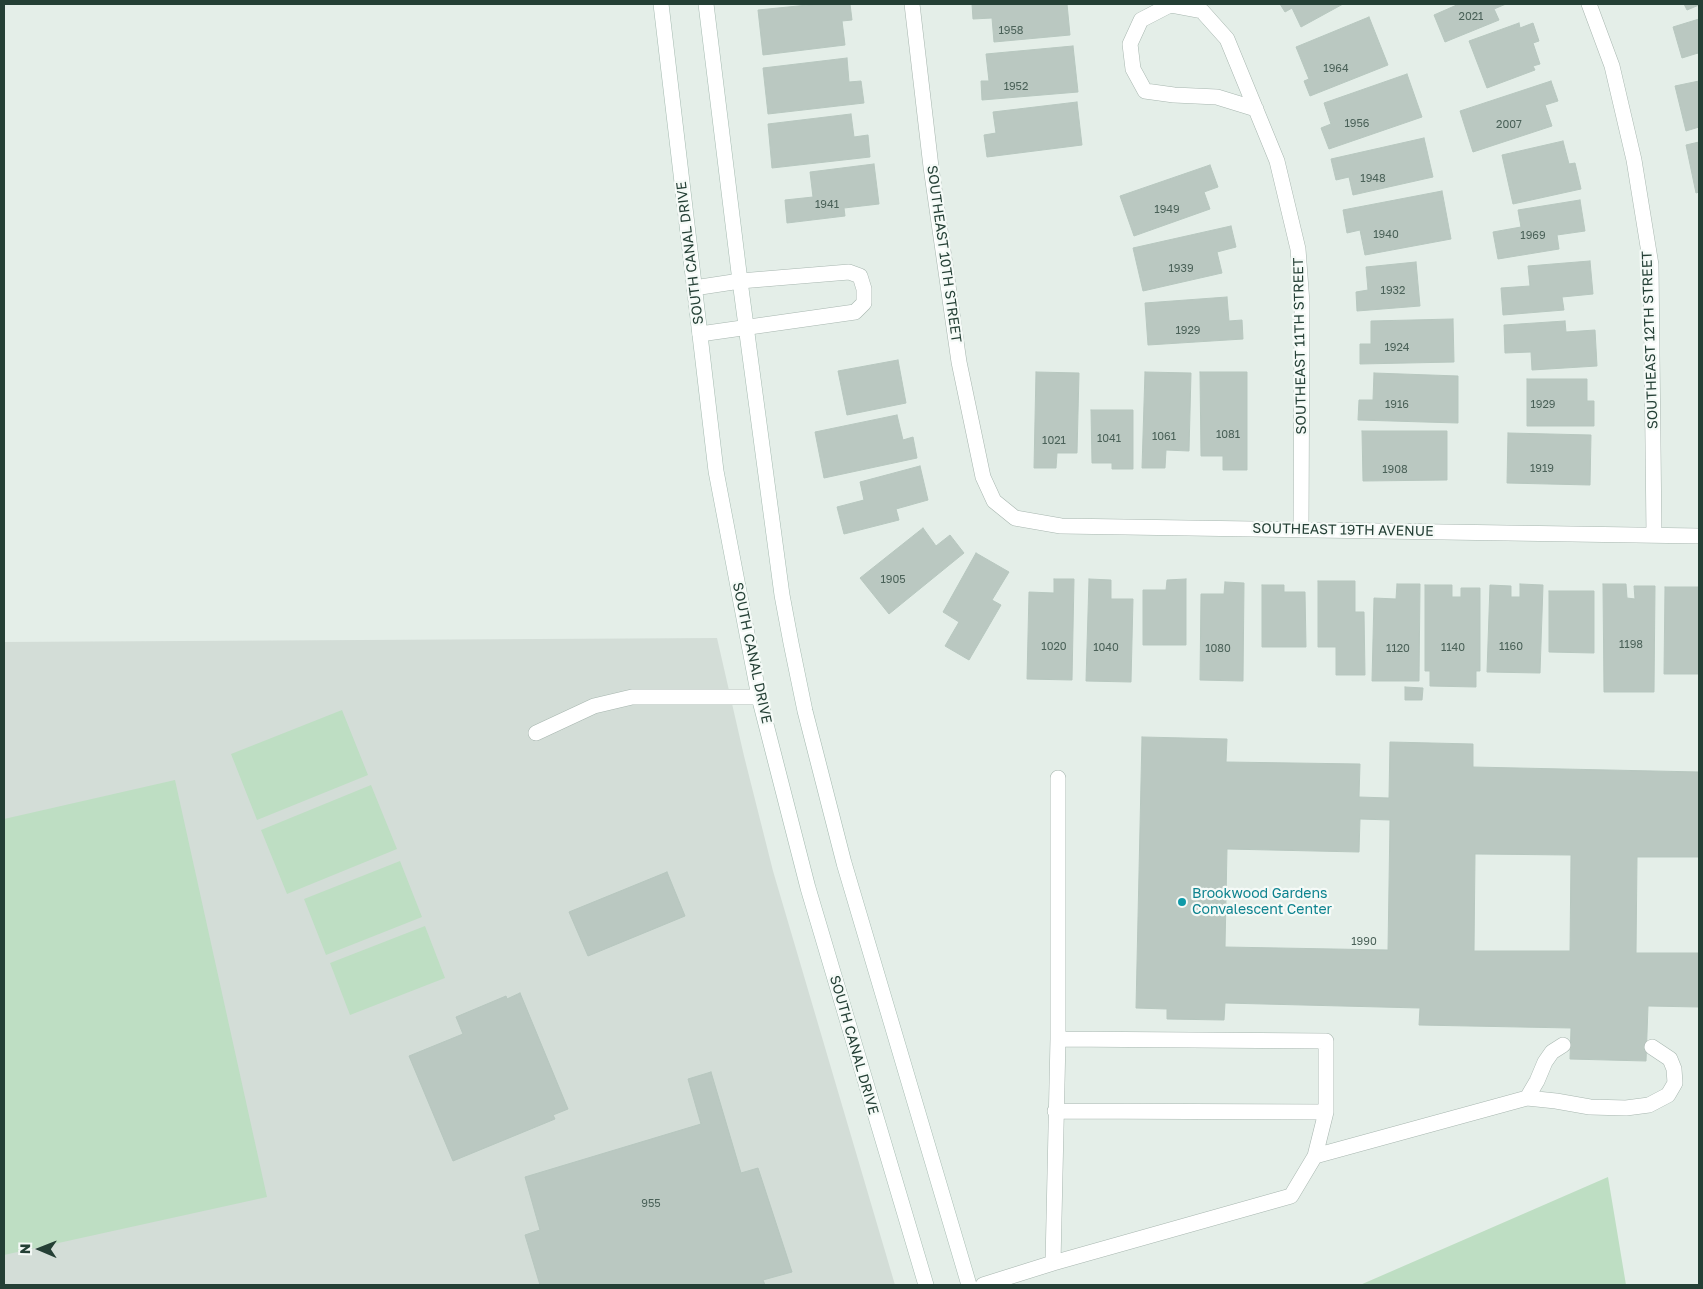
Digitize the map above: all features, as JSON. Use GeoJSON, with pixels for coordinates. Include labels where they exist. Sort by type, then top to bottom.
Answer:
{"type":"FeatureCollection","features":[{"type":"Feature","properties":{"kind":"street","name":"SOUTH CANAL DRIVE"},"geometry":{"type":"LineString","coordinates":[[661,4],[716,472],[760,697],[808,888],[926,1285]]}},
{"type":"Feature","properties":{"kind":"street"},"geometry":{"type":"LineString","coordinates":[[706,4],[740,281],[748,328],[782,595],[805,711],[846,872],[969,1285]]}},
{"type":"Feature","properties":{"kind":"street","name":"SOUTHEAST 10TH STREET"},"geometry":{"type":"LineString","coordinates":[[912,4],[932,167],[960,362],[983,477],[994,500]]}},
{"type":"Feature","properties":{"kind":"street","name":"SOUTHEAST 12TH STREET"},"geometry":{"type":"LineString","coordinates":[[1589,4],[1612,66],[1632,151],[1651,266],[1654,535]]}},
{"type":"Feature","properties":{"kind":"street","name":"SOUTHEAST 11TH STREET"},"geometry":{"type":"LineString","coordinates":[[1256,109],[1217,97],[1174,95],[1145,91],[1133,69],[1130,44],[1141,20],[1170,5],[1202,11],[1227,39],[1278,161],[1298,249],[1302,303],[1301,530]]}},
{"type":"Feature","properties":{"kind":"street"},"geometry":{"type":"LineString","coordinates":[[694,288],[740,281],[849,272],[860,276],[864,289],[864,304],[855,312],[700,334]]}},
{"type":"Feature","properties":{"kind":"street","name":"SOUTHEAST 19TH AVENUE"},"geometry":{"type":"LineString","coordinates":[[994,500],[1015,518],[1061,526],[1699,536]]}},
{"type":"Feature","properties":{"kind":"street"},"geometry":{"type":"LineString","coordinates":[[536,733],[594,706],[632,697],[760,697]]}},
{"type":"Feature","properties":{"kind":"street"},"geometry":{"type":"LineString","coordinates":[[1052,1263],[1058,1039],[1058,778]]}},
{"type":"Feature","properties":{"kind":"street"},"geometry":{"type":"LineString","coordinates":[[984,1285],[1052,1263],[1291,1196],[1315,1156],[1326,1112],[1326,1041],[1058,1039]]}},
{"type":"Feature","properties":{"kind":"street"},"geometry":{"type":"LineString","coordinates":[[1527,1098],[1537,1082],[1545,1062],[1552,1052],[1563,1045]]}},
{"type":"Feature","properties":{"kind":"street"},"geometry":{"type":"LineString","coordinates":[[1315,1156],[1527,1098],[1590,1107],[1626,1108],[1649,1105],[1668,1095],[1675,1083],[1674,1069],[1670,1059],[1652,1047]]}},
{"type":"Feature","properties":{"kind":"street"},"geometry":{"type":"LineString","coordinates":[[1055,1111],[1326,1112]]}},
{"type":"Feature","properties":{"kind":"shaded area"},"geometry":{"type":"Polygon","coordinates":[[[717,638],[773,871],[895,1285],[4,1285],[4,642],[717,638]]]}},
{"type":"Feature","properties":{"kind":"green space"},"geometry":{"type":"Polygon","coordinates":[[[342,710],[368,775],[257,820],[231,754],[342,710]]]}},
{"type":"Feature","properties":{"kind":"green space"},"geometry":{"type":"Polygon","coordinates":[[[175,780],[267,1197],[4,1255],[4,819],[175,780]]]}},
{"type":"Feature","properties":{"kind":"green space"},"geometry":{"type":"Polygon","coordinates":[[[371,785],[397,849],[287,894],[261,830],[371,785]]]}},
{"type":"Feature","properties":{"kind":"green space"},"geometry":{"type":"Polygon","coordinates":[[[400,861],[422,917],[326,955],[304,899],[400,861]]]}},
{"type":"Feature","properties":{"kind":"green space"},"geometry":{"type":"Polygon","coordinates":[[[425,926],[445,978],[350,1015],[330,963],[425,926]]]}},
{"type":"Feature","properties":{"kind":"green space"},"geometry":{"type":"Polygon","coordinates":[[[1608,1177],[1626,1285],[1360,1285],[1608,1177]]]}},
{"type":"Feature","properties":{"kind":"building"},"geometry":{"type":"Polygon","coordinates":[[[818,4],[850,4],[852,20],[842,21],[845,45],[763,55],[758,10],[818,4]]]}},
{"type":"Feature","properties":{"kind":"building"},"geometry":{"type":"Polygon","coordinates":[[[972,4],[1067,4],[1070,35],[994,42],[992,18],[973,19],[972,4]]]}},
{"type":"Feature","properties":{"kind":"building"},"geometry":{"type":"Polygon","coordinates":[[[1280,4],[1343,4],[1301,27],[1292,8],[1285,12],[1280,4]]]}},
{"type":"Feature","properties":{"kind":"building"},"geometry":{"type":"Polygon","coordinates":[[[1459,4],[1506,4],[1494,9],[1499,20],[1445,42],[1434,15],[1459,4]]]}},
{"type":"Feature","properties":{"kind":"building"},"geometry":{"type":"Polygon","coordinates":[[[1684,4],[1699,4],[1699,5],[1687,10],[1684,4]]]}},
{"type":"Feature","properties":{"kind":"building"},"geometry":{"type":"Polygon","coordinates":[[[1369,17],[1388,65],[1310,96],[1304,81],[1309,79],[1296,47],[1369,17]]]}},
{"type":"Feature","properties":{"kind":"building"},"geometry":{"type":"Polygon","coordinates":[[[1699,19],[1699,56],[1698,53],[1682,58],[1673,27],[1699,19]]]}},
{"type":"Feature","properties":{"kind":"building"},"geometry":{"type":"Polygon","coordinates":[[[1519,23],[1520,28],[1533,23],[1539,41],[1533,43],[1540,64],[1533,66],[1535,70],[1487,88],[1469,41],[1519,23]]]}},
{"type":"Feature","properties":{"kind":"building"},"geometry":{"type":"Polygon","coordinates":[[[1073,46],[1078,92],[982,100],[981,81],[989,81],[986,54],[1073,46]]]}},
{"type":"Feature","properties":{"kind":"building"},"geometry":{"type":"Polygon","coordinates":[[[847,58],[849,82],[861,81],[864,103],[768,114],[763,68],[847,58]]]}},
{"type":"Feature","properties":{"kind":"building"},"geometry":{"type":"Polygon","coordinates":[[[1407,74],[1422,117],[1329,149],[1321,128],[1331,124],[1324,103],[1407,74]]]}},
{"type":"Feature","properties":{"kind":"building"},"geometry":{"type":"Polygon","coordinates":[[[1551,81],[1558,101],[1545,105],[1552,126],[1473,152],[1460,111],[1551,81]]]}},
{"type":"Feature","properties":{"kind":"building"},"geometry":{"type":"Polygon","coordinates":[[[1699,81],[1699,127],[1686,131],[1675,86],[1699,81]]]}},
{"type":"Feature","properties":{"kind":"building"},"geometry":{"type":"Polygon","coordinates":[[[1077,102],[1082,145],[987,157],[984,135],[996,133],[993,112],[1077,102]]]}},
{"type":"Feature","properties":{"kind":"building"},"geometry":{"type":"Polygon","coordinates":[[[851,114],[854,137],[868,135],[870,157],[772,168],[768,124],[851,114]]]}},
{"type":"Feature","properties":{"kind":"building"},"geometry":{"type":"Polygon","coordinates":[[[1424,138],[1433,177],[1353,195],[1349,177],[1336,180],[1331,159],[1424,138]]]}},
{"type":"Feature","properties":{"kind":"building"},"geometry":{"type":"Polygon","coordinates":[[[1563,141],[1569,164],[1575,163],[1581,189],[1513,204],[1502,155],[1563,141]]]}},
{"type":"Feature","properties":{"kind":"building"},"geometry":{"type":"Polygon","coordinates":[[[1699,142],[1699,192],[1696,193],[1686,145],[1699,142]]]}},
{"type":"Feature","properties":{"kind":"building"},"geometry":{"type":"Polygon","coordinates":[[[874,164],[879,204],[844,208],[845,216],[787,223],[785,200],[813,197],[810,172],[874,164]]]}},
{"type":"Feature","properties":{"kind":"building"},"geometry":{"type":"Polygon","coordinates":[[[1210,165],[1218,187],[1204,192],[1210,209],[1134,236],[1120,196],[1210,165]]]}},
{"type":"Feature","properties":{"kind":"building"},"geometry":{"type":"Polygon","coordinates":[[[1442,191],[1451,239],[1365,255],[1360,230],[1347,233],[1343,210],[1442,191]]]}},
{"type":"Feature","properties":{"kind":"building"},"geometry":{"type":"Polygon","coordinates":[[[1580,200],[1585,231],[1557,235],[1559,249],[1498,259],[1493,232],[1521,227],[1518,210],[1580,200]]]}},
{"type":"Feature","properties":{"kind":"building"},"geometry":{"type":"Polygon","coordinates":[[[1231,226],[1236,247],[1217,252],[1222,273],[1143,291],[1133,248],[1231,226]]]}},
{"type":"Feature","properties":{"kind":"building"},"geometry":{"type":"Polygon","coordinates":[[[1590,261],[1593,294],[1562,297],[1564,310],[1503,315],[1501,288],[1530,286],[1528,266],[1590,261]]]}},
{"type":"Feature","properties":{"kind":"building"},"geometry":{"type":"Polygon","coordinates":[[[1416,262],[1420,306],[1357,311],[1356,292],[1368,290],[1366,267],[1416,262]]]}},
{"type":"Feature","properties":{"kind":"building"},"geometry":{"type":"Polygon","coordinates":[[[1227,297],[1229,321],[1242,320],[1243,339],[1148,345],[1145,303],[1227,297]]]}},
{"type":"Feature","properties":{"kind":"building"},"geometry":{"type":"Polygon","coordinates":[[[1453,319],[1454,362],[1360,364],[1360,344],[1371,344],[1371,321],[1453,319]]]}},
{"type":"Feature","properties":{"kind":"building"},"geometry":{"type":"Polygon","coordinates":[[[1565,321],[1566,332],[1595,330],[1597,366],[1532,370],[1531,352],[1505,353],[1504,325],[1565,321]]]}},
{"type":"Feature","properties":{"kind":"building"},"geometry":{"type":"Polygon","coordinates":[[[898,360],[906,403],[847,415],[838,371],[898,360]]]}},
{"type":"Feature","properties":{"kind":"building"},"geometry":{"type":"Polygon","coordinates":[[[1036,372],[1079,373],[1077,453],[1057,453],[1056,468],[1034,468],[1036,372]]]}},
{"type":"Feature","properties":{"kind":"building"},"geometry":{"type":"Polygon","coordinates":[[[1145,372],[1191,373],[1189,451],[1166,450],[1165,468],[1142,468],[1145,372]]]}},
{"type":"Feature","properties":{"kind":"building"},"geometry":{"type":"Polygon","coordinates":[[[1200,372],[1247,372],[1247,470],[1223,470],[1223,456],[1201,456],[1200,372]]]}},
{"type":"Feature","properties":{"kind":"building"},"geometry":{"type":"Polygon","coordinates":[[[1374,373],[1458,376],[1458,423],[1358,420],[1359,400],[1373,400],[1374,373]]]}},
{"type":"Feature","properties":{"kind":"building"},"geometry":{"type":"Polygon","coordinates":[[[1527,379],[1587,379],[1587,401],[1594,401],[1594,426],[1527,426],[1527,379]]]}},
{"type":"Feature","properties":{"kind":"building"},"geometry":{"type":"Polygon","coordinates":[[[1091,410],[1133,410],[1133,469],[1112,469],[1112,463],[1092,463],[1091,410]]]}},
{"type":"Feature","properties":{"kind":"building"},"geometry":{"type":"Polygon","coordinates":[[[897,415],[903,440],[913,437],[917,458],[824,478],[815,432],[897,415]]]}},
{"type":"Feature","properties":{"kind":"building"},"geometry":{"type":"Polygon","coordinates":[[[1362,431],[1447,431],[1447,480],[1363,481],[1362,431]]]}},
{"type":"Feature","properties":{"kind":"building"},"geometry":{"type":"Polygon","coordinates":[[[1508,433],[1591,435],[1590,485],[1507,483],[1508,433]]]}},
{"type":"Feature","properties":{"kind":"building"},"geometry":{"type":"Polygon","coordinates":[[[920,466],[928,500],[896,509],[899,520],[844,534],[837,507],[864,500],[860,482],[920,466]]]}},
{"type":"Feature","properties":{"kind":"building"},"geometry":{"type":"Polygon","coordinates":[[[923,528],[936,546],[950,535],[964,553],[889,614],[860,578],[923,528]]]}},
{"type":"Feature","properties":{"kind":"building"},"geometry":{"type":"Polygon","coordinates":[[[976,553],[1009,572],[992,600],[1001,605],[969,660],[945,646],[959,622],[943,612],[976,553]]]}},
{"type":"Feature","properties":{"kind":"building"},"geometry":{"type":"Polygon","coordinates":[[[1054,579],[1074,579],[1072,680],[1027,679],[1029,592],[1054,593],[1054,579]]]}},
{"type":"Feature","properties":{"kind":"building"},"geometry":{"type":"Polygon","coordinates":[[[1089,579],[1111,580],[1111,599],[1133,599],[1131,682],[1086,681],[1089,579]]]}},
{"type":"Feature","properties":{"kind":"building"},"geometry":{"type":"Polygon","coordinates":[[[1186,579],[1186,645],[1143,645],[1143,590],[1166,590],[1167,580],[1186,579]]]}},
{"type":"Feature","properties":{"kind":"building"},"geometry":{"type":"Polygon","coordinates":[[[1318,581],[1355,581],[1355,612],[1364,612],[1365,675],[1336,675],[1336,647],[1318,647],[1318,581]]]}},
{"type":"Feature","properties":{"kind":"building"},"geometry":{"type":"Polygon","coordinates":[[[1225,582],[1244,583],[1243,681],[1200,680],[1201,594],[1224,594],[1225,582]]]}},
{"type":"Feature","properties":{"kind":"building"},"geometry":{"type":"Polygon","coordinates":[[[1397,584],[1420,584],[1419,681],[1372,681],[1374,598],[1396,599],[1397,584]]]}},
{"type":"Feature","properties":{"kind":"building"},"geometry":{"type":"Polygon","coordinates":[[[1520,584],[1543,585],[1540,673],[1487,672],[1490,585],[1511,586],[1511,597],[1520,597],[1520,584]]]}},
{"type":"Feature","properties":{"kind":"building"},"geometry":{"type":"Polygon","coordinates":[[[1603,584],[1626,584],[1627,598],[1635,599],[1634,586],[1655,586],[1654,692],[1604,692],[1603,584]]]}},
{"type":"Feature","properties":{"kind":"building"},"geometry":{"type":"Polygon","coordinates":[[[1262,585],[1284,585],[1284,592],[1305,592],[1306,647],[1262,647],[1262,585]]]}},
{"type":"Feature","properties":{"kind":"building"},"geometry":{"type":"Polygon","coordinates":[[[1425,585],[1452,585],[1452,597],[1461,597],[1461,588],[1480,588],[1480,671],[1476,671],[1476,687],[1430,686],[1430,671],[1425,671],[1425,585]]]}},
{"type":"Feature","properties":{"kind":"building"},"geometry":{"type":"Polygon","coordinates":[[[1665,587],[1699,587],[1699,674],[1664,674],[1665,587]]]}},
{"type":"Feature","properties":{"kind":"building"},"geometry":{"type":"Polygon","coordinates":[[[1549,591],[1594,591],[1594,653],[1549,652],[1549,591]]]}},
{"type":"Feature","properties":{"kind":"building"},"geometry":{"type":"Polygon","coordinates":[[[1405,687],[1423,688],[1422,700],[1405,700],[1405,687]]]}},
{"type":"Feature","properties":{"kind":"building","name":"Brookwood Gardens Convalescent Center"},"geometry":{"type":"Polygon","coordinates":[[[1142,737],[1227,739],[1226,762],[1360,764],[1359,797],[1389,798],[1390,742],[1473,744],[1473,767],[1699,772],[1699,857],[1637,857],[1636,953],[1699,953],[1699,1007],[1648,1006],[1646,1061],[1570,1059],[1571,1028],[1419,1025],[1420,1008],[1225,1003],[1224,1020],[1167,1019],[1167,1009],[1136,1008],[1142,737]],[[1360,819],[1359,852],[1227,849],[1225,947],[1388,950],[1390,820],[1360,819]],[[1475,854],[1474,951],[1570,951],[1571,855],[1475,854]]]}},
{"type":"Feature","properties":{"kind":"building"},"geometry":{"type":"Polygon","coordinates":[[[667,872],[685,916],[588,956],[569,912],[667,872]]]}},
{"type":"Feature","properties":{"kind":"building"},"geometry":{"type":"Polygon","coordinates":[[[520,993],[568,1109],[553,1115],[555,1119],[453,1161],[409,1056],[463,1034],[456,1017],[506,996],[507,999],[520,993]]]}},
{"type":"Feature","properties":{"kind":"building"},"geometry":{"type":"Polygon","coordinates":[[[711,1072],[741,1173],[758,1168],[792,1272],[763,1280],[765,1285],[540,1285],[525,1235],[540,1230],[525,1177],[701,1124],[688,1079],[711,1072]]]}},
{"type":"Feature","properties":{"kind":"place","name":"Brookwood Gardens Convalescent Center"},"geometry":{"type":"Point","coordinates":[1182,902]}}]}
